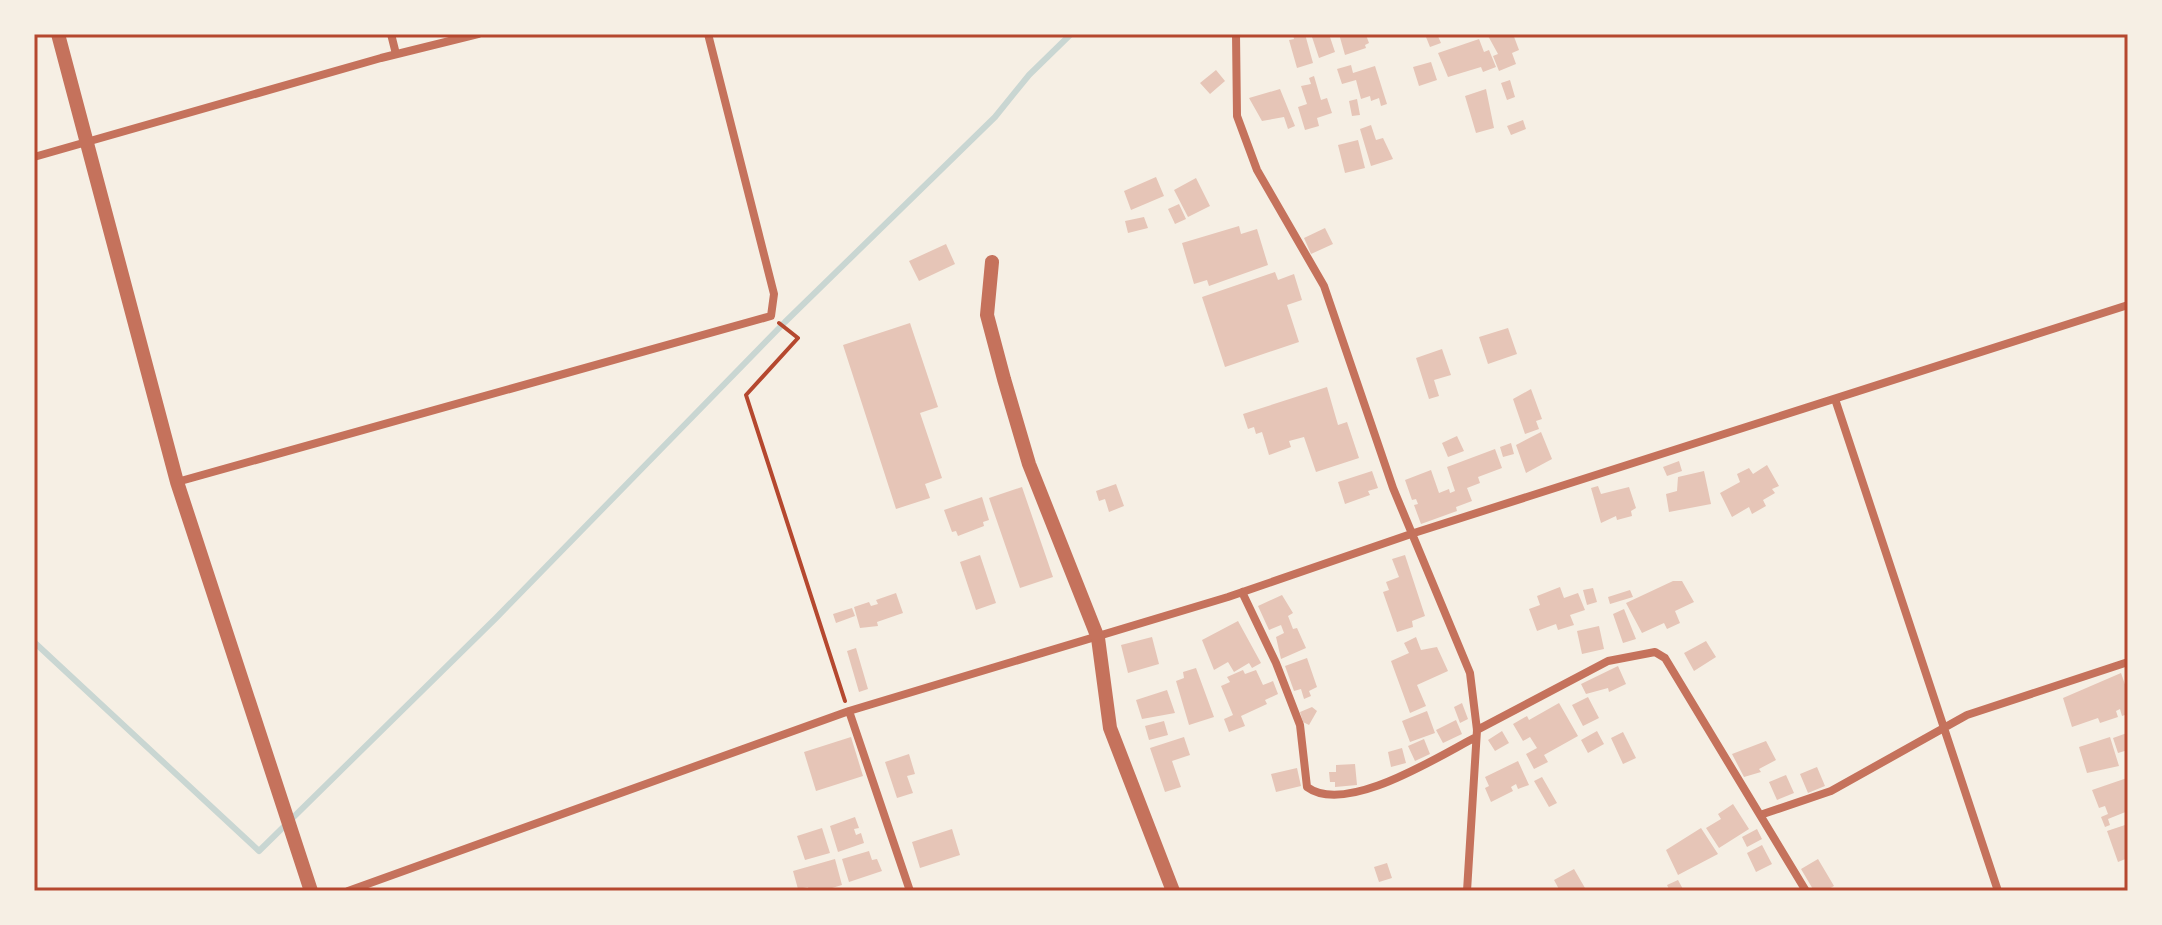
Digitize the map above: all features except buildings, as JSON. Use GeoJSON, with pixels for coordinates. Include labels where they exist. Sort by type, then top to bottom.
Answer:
{"type":"FeatureCollection","features":[{"type":"Feature","properties":{"kind":"street"},"geometry":{"type":"LineString","coordinates":[[58,34],[177,482],[311,891]]}},
{"type":"Feature","properties":{"kind":"street"},"geometry":{"type":"LineString","coordinates":[[391,34],[396,54]]}},
{"type":"Feature","properties":{"kind":"street"},"geometry":{"type":"LineString","coordinates":[[34,157],[396,54],[478,34]]}},
{"type":"Feature","properties":{"kind":"street"},"geometry":{"type":"LineString","coordinates":[[177,482],[771,316],[774,294],[708,34]]}},
{"type":"Feature","properties":{"kind":"street"},"geometry":{"type":"LineString","coordinates":[[1238,35],[1237,116],[1257,170],[1324,286],[1393,488],[1470,673],[1477,733],[1474,834],[1467,891]]}},
{"type":"Feature","properties":{"kind":"street"},"geometry":{"type":"LineString","coordinates":[[992,262],[987,315],[1004,379],[1029,464],[1098,638],[1110,728],[1173,891]]}},
{"type":"Feature","properties":{"kind":"street"},"geometry":{"type":"LineString","coordinates":[[348,891],[849,711],[1098,638],[1414,533],[2128,305]]}},
{"type":"Feature","properties":{"kind":"street"},"geometry":{"type":"LineString","coordinates":[[1835,399],[1998,891]]}},
{"type":"Feature","properties":{"kind":"street"},"geometry":{"type":"LineString","coordinates":[[1242,592],[1276,663],[1300,725],[1307,787],[1315,793],[1373,788],[1608,661],[1655,652],[1665,658],[1806,891]]}},
{"type":"Feature","properties":{"kind":"street"},"geometry":{"type":"LineString","coordinates":[[1760,815],[1831,791],[1967,715],[2128,662]]}},
{"type":"Feature","properties":{"kind":"street"},"geometry":{"type":"LineString","coordinates":[[849,711],[910,891]]}},
{"type":"Feature","properties":{"kind":"path"},"geometry":{"type":"LineString","coordinates":[[771,316],[798,338],[746,395],[849,711]]}},
{"type":"Feature","properties":{"kind":"waterway"},"geometry":{"type":"LineString","coordinates":[[34,642],[259,851],[496,618],[785,322],[995,117],[1029,75],[1071,34]]}}]}
